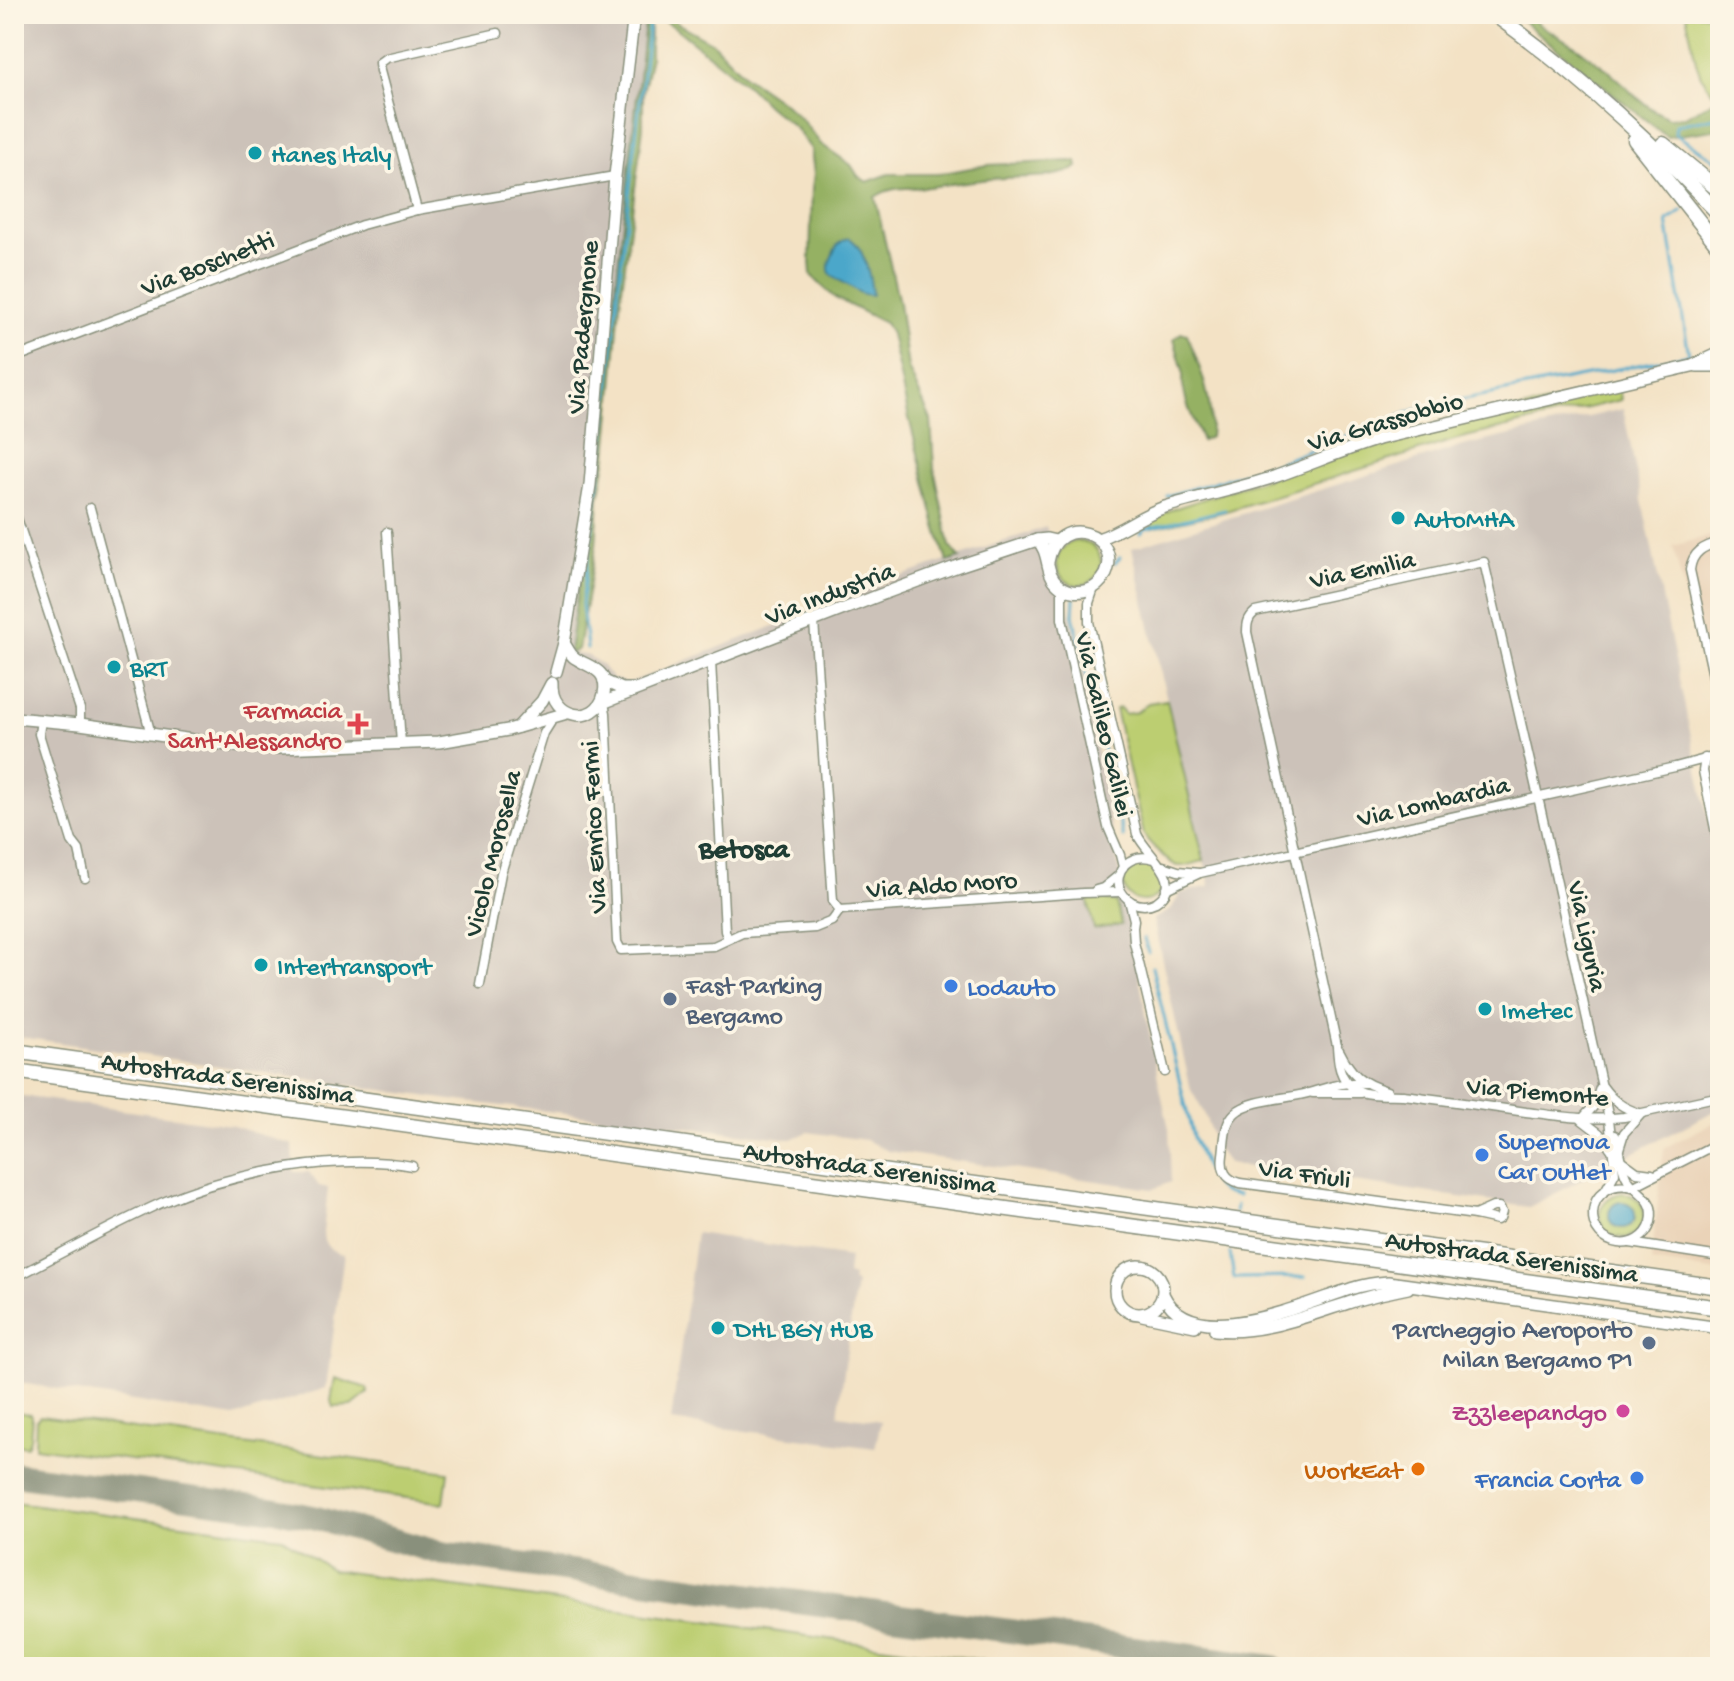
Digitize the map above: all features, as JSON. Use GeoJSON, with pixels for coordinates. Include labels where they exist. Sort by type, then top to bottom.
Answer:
{"type":"FeatureCollection","features":[{"type":"Feature","properties":{"kind":"highway"},"geometry":{"type":"LineString","coordinates":[[1494,14],[1567,71],[1659,151],[1720,215]]}},
{"type":"Feature","properties":{"kind":"highway"},"geometry":{"type":"LineString","coordinates":[[1610,108],[1657,139],[1720,191]]}},
{"type":"Feature","properties":{"kind":"highway"},"geometry":{"type":"LineString","coordinates":[[1610,108],[1720,248]]}},
{"type":"Feature","properties":{"kind":"highway","name":"Autostrada Serenissima"},"geometry":{"type":"LineString","coordinates":[[14,1051],[1720,1287]]}},
{"type":"Feature","properties":{"kind":"highway","name":"Autostrada Serenissima"},"geometry":{"type":"LineString","coordinates":[[14,1071],[1720,1308]]}},
{"type":"Feature","properties":{"kind":"street","name":"Via Padergnone"},"geometry":{"type":"LineString","coordinates":[[520,726],[542,701],[554,678],[564,643],[590,485],[615,176],[634,14]]}},
{"type":"Feature","properties":{"kind":"street"},"geometry":{"type":"LineString","coordinates":[[417,210],[379,63],[386,58],[498,33]]}},
{"type":"Feature","properties":{"kind":"street","name":"Via Boschetti"},"geometry":{"type":"LineString","coordinates":[[14,358],[362,225],[417,210],[615,176]]}},
{"type":"Feature","properties":{"kind":"street","name":"Via Grassobbio"},"geometry":{"type":"LineString","coordinates":[[1098,539],[1166,507],[1275,477],[1352,447],[1692,366],[1720,353]]}},
{"type":"Feature","properties":{"kind":"street","name":"Via Grassobbio"},"geometry":{"type":"LineString","coordinates":[[1692,366],[1720,366]]}},
{"type":"Feature","properties":{"kind":"street"},"geometry":{"type":"LineString","coordinates":[[90,508],[149,727],[148,734]]}},
{"type":"Feature","properties":{"kind":"street"},"geometry":{"type":"LineString","coordinates":[[14,509],[80,709],[80,724]]}},
{"type":"Feature","properties":{"kind":"street"},"geometry":{"type":"LineString","coordinates":[[1124,529],[1111,547],[1105,576],[1094,588],[1089,603],[1089,622],[1137,834],[1166,873],[1163,895],[1134,920]]}},
{"type":"Feature","properties":{"kind":"street"},"geometry":{"type":"LineString","coordinates":[[387,532],[401,744]]}},
{"type":"Feature","properties":{"kind":"street"},"geometry":{"type":"LineString","coordinates":[[1048,562],[1056,541],[1075,532],[1091,534],[1098,539],[1108,560]]}},
{"type":"Feature","properties":{"kind":"street"},"geometry":{"type":"LineString","coordinates":[[1037,540],[1045,551],[1051,576],[1062,587],[1078,592],[1094,588]]}},
{"type":"Feature","properties":{"kind":"street","name":"Via Industria"},"geometry":{"type":"LineString","coordinates":[[600,704],[958,566],[1037,540],[1056,541]]}},
{"type":"Feature","properties":{"kind":"street"},"geometry":{"type":"LineString","coordinates":[[1720,542],[1700,549],[1693,556],[1690,570],[1720,708]]}},
{"type":"Feature","properties":{"kind":"street","name":"Via Emilia"},"geometry":{"type":"LineString","coordinates":[[1294,852],[1247,632],[1250,616],[1259,610],[1484,562],[1538,797]]}},
{"type":"Feature","properties":{"kind":"street","name":"Via Galileo Galilei"},"geometry":{"type":"LineString","coordinates":[[1062,587],[1065,634],[1108,827],[1120,855],[1121,871]]}},
{"type":"Feature","properties":{"kind":"street"},"geometry":{"type":"LineString","coordinates":[[814,621],[833,901],[840,910]]}},
{"type":"Feature","properties":{"kind":"street"},"geometry":{"type":"LineString","coordinates":[[564,643],[572,657],[594,667],[604,681],[622,689],[639,689]]}},
{"type":"Feature","properties":{"kind":"street"},"geometry":{"type":"LineString","coordinates":[[711,661],[725,931],[728,939]]}},
{"type":"Feature","properties":{"kind":"street"},"geometry":{"type":"LineString","coordinates":[[583,662],[571,662],[554,678],[554,701],[567,713],[585,714],[600,704],[604,681]]}},
{"type":"Feature","properties":{"kind":"street"},"geometry":{"type":"LineString","coordinates":[[542,701],[548,723]]}},
{"type":"Feature","properties":{"kind":"street","name":"Via Enrico Fermi"},"geometry":{"type":"LineString","coordinates":[[600,704],[606,713],[617,942],[621,950]]}},
{"type":"Feature","properties":{"kind":"street"},"geometry":{"type":"LineString","coordinates":[[14,718],[235,746],[279,748],[439,742],[548,723],[567,713]]}},
{"type":"Feature","properties":{"kind":"street"},"geometry":{"type":"LineString","coordinates":[[41,720],[39,734],[72,841],[79,850],[85,878]]}},
{"type":"Feature","properties":{"kind":"street","name":"Vicolo Morosella"},"geometry":{"type":"LineString","coordinates":[[480,984],[501,873],[548,723]]}},
{"type":"Feature","properties":{"kind":"street","name":"Via Lombardia"},"geometry":{"type":"LineString","coordinates":[[1166,889],[1200,873],[1675,767],[1719,753]]}},
{"type":"Feature","properties":{"kind":"street"},"geometry":{"type":"LineString","coordinates":[[1705,758],[1704,779],[1720,853]]}},
{"type":"Feature","properties":{"kind":"street"},"geometry":{"type":"LineString","coordinates":[[1675,767],[1696,772],[1704,779]]}},
{"type":"Feature","properties":{"kind":"street","name":"Via Liguria"},"geometry":{"type":"LineString","coordinates":[[1538,797],[1616,1150],[1632,1187]]}},
{"type":"Feature","properties":{"kind":"street"},"geometry":{"type":"LineString","coordinates":[[1294,852],[1341,1071],[1347,1083]]}},
{"type":"Feature","properties":{"kind":"street"},"geometry":{"type":"LineString","coordinates":[[1152,904],[1138,905],[1129,900],[1121,892],[1118,881],[1127,862],[1140,856],[1154,859]]}},
{"type":"Feature","properties":{"kind":"street","name":"Via Lombardia"},"geometry":{"type":"LineString","coordinates":[[1163,866],[1200,873]]}},
{"type":"Feature","properties":{"kind":"street","name":"Via Aldo Moro"},"geometry":{"type":"LineString","coordinates":[[1083,893],[1103,888],[1121,871]]}},
{"type":"Feature","properties":{"kind":"street","name":"Via Aldo Moro"},"geometry":{"type":"LineString","coordinates":[[621,950],[714,946],[742,933],[815,928],[832,921],[840,910],[1121,892]]}},
{"type":"Feature","properties":{"kind":"street"},"geometry":{"type":"LineString","coordinates":[[1129,900],[1134,920],[1134,942],[1165,1072]]}},
{"type":"Feature","properties":{"kind":"street"},"geometry":{"type":"LineString","coordinates":[[1337,1046],[1350,1069],[1364,1083]]}},
{"type":"Feature","properties":{"kind":"street","name":"Via Piemonte"},"geometry":{"type":"LineString","coordinates":[[1347,1083],[1369,1094],[1399,1095],[1582,1119],[1641,1114],[1720,1096]]}},
{"type":"Feature","properties":{"kind":"street","name":"Via Friuli"},"geometry":{"type":"LineString","coordinates":[[1364,1083],[1321,1088],[1248,1106],[1236,1113],[1228,1124],[1222,1161],[1229,1178],[1240,1183],[1475,1215]]}},
{"type":"Feature","properties":{"kind":"street","name":"Via Piemonte"},"geometry":{"type":"LineString","coordinates":[[1364,1083],[1399,1095]]}},
{"type":"Feature","properties":{"kind":"street"},"geometry":{"type":"LineString","coordinates":[[1600,1083],[1618,1104],[1641,1114]]}},
{"type":"Feature","properties":{"kind":"street"},"geometry":{"type":"LineString","coordinates":[[1600,1083],[1594,1106],[1582,1119],[1616,1150]]}},
{"type":"Feature","properties":{"kind":"street","name":"Via Friuli"},"geometry":{"type":"LineString","coordinates":[[1309,1093],[1369,1094]]}},
{"type":"Feature","properties":{"kind":"street","name":"Via Liguria"},"geometry":{"type":"LineString","coordinates":[[1605,1191],[1615,1173],[1616,1150],[1624,1133],[1641,1114]]}},
{"type":"Feature","properties":{"kind":"street"},"geometry":{"type":"LineString","coordinates":[[1632,1187],[1720,1142]]}},
{"type":"Feature","properties":{"kind":"street"},"geometry":{"type":"LineString","coordinates":[[1621,1160],[1637,1172],[1658,1173]]}},
{"type":"Feature","properties":{"kind":"street"},"geometry":{"type":"LineString","coordinates":[[14,1278],[159,1204],[229,1181],[324,1163],[371,1162],[412,1166]]}},
{"type":"Feature","properties":{"kind":"street"},"geometry":{"type":"LineString","coordinates":[[1629,1243],[1646,1232],[1652,1213],[1645,1196],[1632,1187],[1618,1185],[1605,1191],[1595,1203],[1595,1227],[1602,1236],[1611,1242],[1720,1257]]}},
{"type":"Feature","properties":{"kind":"street"},"geometry":{"type":"LineString","coordinates":[[1142,1315],[1160,1303],[1162,1281],[1153,1270],[1136,1266],[1124,1271],[1115,1286],[1117,1299],[1125,1310],[1152,1318],[1232,1332],[1284,1323],[1373,1295],[1417,1286]]}},
{"type":"Feature","properties":{"kind":"street"},"geometry":{"type":"LineString","coordinates":[[1163,1294],[1171,1308],[1181,1315],[1231,1324],[1281,1312],[1363,1285],[1388,1282],[1720,1328]]}},
{"type":"Feature","properties":{"kind":"shaded area"},"geometry":{"type":"Polygon","coordinates":[[[14,14],[646,14],[597,458],[569,651],[589,656],[602,665],[612,678],[628,683],[905,575],[1046,527],[1078,649],[1169,1129],[1171,1182],[1153,1189],[888,1151],[866,1140],[808,1132],[792,1139],[451,1100],[14,1036],[14,14]]]}},
{"type":"Feature","properties":{"kind":"shaded area"},"geometry":{"type":"Polygon","coordinates":[[[1623,409],[1720,876],[1720,1108],[1529,1207],[1229,1164],[1217,1148],[1204,1113],[1191,1090],[1153,919],[1171,909],[1181,893],[1210,886],[1132,548],[1459,447],[1623,409]]]}},
{"type":"Feature","properties":{"kind":"shaded area"},"geometry":{"type":"Polygon","coordinates":[[[1720,533],[1720,737],[1673,546],[1720,533]]]}},
{"type":"Feature","properties":{"kind":"shaded area"},"geometry":{"type":"Polygon","coordinates":[[[14,1095],[230,1125],[293,1145],[294,1172],[309,1172],[319,1186],[328,1188],[324,1241],[337,1253],[344,1254],[326,1388],[234,1417],[14,1382],[14,1095]]]}},
{"type":"Feature","properties":{"kind":"shaded area"},"geometry":{"type":"Polygon","coordinates":[[[1720,1119],[1720,1272],[1651,1262],[1664,1148],[1720,1119]]]}},
{"type":"Feature","properties":{"kind":"shaded area"},"geometry":{"type":"Polygon","coordinates":[[[696,1233],[849,1257],[847,1274],[853,1276],[852,1281],[856,1284],[838,1415],[881,1421],[875,1448],[671,1421],[696,1233]]]}},
{"type":"Feature","properties":{"kind":"green space"},"geometry":{"type":"Polygon","coordinates":[[[646,14],[670,14],[677,23],[713,43],[745,76],[785,104],[821,144],[851,165],[858,176],[867,182],[889,174],[938,174],[987,165],[1071,161],[1077,162],[1078,167],[1049,176],[894,189],[875,197],[899,303],[908,368],[931,420],[934,468],[950,546],[960,558],[947,562],[908,414],[891,334],[885,323],[835,298],[811,274],[814,174],[811,149],[795,128],[750,88],[673,26],[653,15],[596,546],[578,649],[571,653],[597,458],[646,14]]]}},
{"type":"Feature","properties":{"kind":"green space"},"geometry":{"type":"Polygon","coordinates":[[[1514,14],[1527,14],[1577,47],[1653,110],[1668,118],[1685,117],[1720,97],[1720,129],[1667,137],[1514,14]]]}},
{"type":"Feature","properties":{"kind":"green space"},"geometry":{"type":"Polygon","coordinates":[[[1686,14],[1720,14],[1720,97],[1717,98],[1701,76],[1686,14]]]}},
{"type":"Feature","properties":{"kind":"green space"},"geometry":{"type":"Polygon","coordinates":[[[1181,333],[1187,334],[1208,398],[1210,437],[1202,441],[1183,386],[1183,371],[1174,339],[1181,333]]]}},
{"type":"Feature","properties":{"kind":"green space"},"geometry":{"type":"Polygon","coordinates":[[[1619,387],[1621,400],[1457,439],[1223,512],[1152,528],[1151,518],[1179,507],[1377,442],[1619,387]]]}},
{"type":"Feature","properties":{"kind":"green space"},"geometry":{"type":"Polygon","coordinates":[[[1079,541],[1095,547],[1101,563],[1095,579],[1079,585],[1063,579],[1057,563],[1063,547],[1079,541]]]}},
{"type":"Feature","properties":{"kind":"green space"},"geometry":{"type":"Polygon","coordinates":[[[1167,700],[1204,861],[1181,866],[1165,858],[1144,835],[1115,709],[1120,708],[1125,714],[1137,712],[1148,703],[1167,700]]]}},
{"type":"Feature","properties":{"kind":"green space"},"geometry":{"type":"Polygon","coordinates":[[[1143,861],[1157,867],[1163,881],[1157,895],[1143,901],[1129,895],[1123,881],[1129,867],[1143,861]]]}},
{"type":"Feature","properties":{"kind":"green space"},"geometry":{"type":"Polygon","coordinates":[[[1087,897],[1116,902],[1121,925],[1094,929],[1087,897]]]}},
{"type":"Feature","properties":{"kind":"green space"},"geometry":{"type":"Polygon","coordinates":[[[1618,1194],[1635,1198],[1644,1213],[1640,1229],[1624,1238],[1608,1233],[1600,1217],[1605,1202],[1618,1194]],[[1623,1203],[1612,1207],[1611,1220],[1615,1226],[1634,1222],[1634,1210],[1623,1203]]]}},
{"type":"Feature","properties":{"kind":"green space"},"geometry":{"type":"Polygon","coordinates":[[[335,1378],[367,1388],[368,1393],[352,1406],[333,1407],[331,1401],[335,1378]]]}},
{"type":"Feature","properties":{"kind":"green space"},"geometry":{"type":"Polygon","coordinates":[[[14,1412],[32,1416],[27,1446],[14,1444],[14,1412]]]}},
{"type":"Feature","properties":{"kind":"green space"},"geometry":{"type":"Polygon","coordinates":[[[40,1416],[448,1472],[444,1503],[35,1447],[36,1420],[40,1416]]]}},
{"type":"Feature","properties":{"kind":"green space"},"geometry":{"type":"Polygon","coordinates":[[[14,1502],[281,1537],[332,1570],[1031,1667],[14,1667],[14,1502]]]}},
{"type":"Feature","properties":{"kind":"water"},"geometry":{"type":"Polygon","coordinates":[[[849,238],[863,255],[872,295],[859,292],[829,272],[835,249],[840,242],[849,238]]]}},
{"type":"Feature","properties":{"kind":"water"},"geometry":{"type":"Polygon","coordinates":[[[1622,1202],[1631,1206],[1635,1215],[1631,1224],[1622,1228],[1613,1224],[1609,1215],[1613,1206],[1622,1202]]]}},
{"type":"Feature","properties":{"kind":"waterway"},"geometry":{"type":"LineString","coordinates":[[587,648],[582,604],[604,441],[650,14]]}},
{"type":"Feature","properties":{"kind":"waterway"},"geometry":{"type":"LineString","coordinates":[[1720,116],[1676,125],[1675,134],[1720,163]]}},
{"type":"Feature","properties":{"kind":"waterway"},"geometry":{"type":"LineString","coordinates":[[1167,496],[1275,464],[1420,408],[1689,355],[1667,221],[1683,211]]}},
{"type":"Feature","properties":{"kind":"waterway"},"geometry":{"type":"LineString","coordinates":[[1141,533],[1145,529],[1225,510]]}},
{"type":"Feature","properties":{"kind":"waterway"},"geometry":{"type":"LineString","coordinates":[[1115,563],[1120,557]]}},
{"type":"Feature","properties":{"kind":"waterway"},"geometry":{"type":"LineString","coordinates":[[1074,599],[1073,615],[1123,837]]}},
{"type":"Feature","properties":{"kind":"waterway"},"geometry":{"type":"LineString","coordinates":[[1144,938],[1148,952]]}},
{"type":"Feature","properties":{"kind":"waterway"},"geometry":{"type":"LineString","coordinates":[[1152,967],[1193,1137],[1215,1184],[1225,1193],[1238,1196]]}},
{"type":"Feature","properties":{"kind":"waterway"},"geometry":{"type":"LineString","coordinates":[[1235,1212],[1236,1205]]}},
{"type":"Feature","properties":{"kind":"waterway"},"geometry":{"type":"LineString","coordinates":[[1230,1253],[1234,1278],[1305,1277]]}},
{"type":"Feature","properties":{"kind":"taxiway"},"geometry":{"type":"LineString","coordinates":[[14,1474],[276,1510],[313,1517],[440,1553],[1273,1667]]}},
{"type":"Feature","properties":{"kind":"place","name":"Hanes Italy"},"geometry":{"type":"Point","coordinates":[255,153]}},
{"type":"Feature","properties":{"kind":"place","name":"AutoMHA"},"geometry":{"type":"Point","coordinates":[1398,518]}},
{"type":"Feature","properties":{"kind":"place","name":"BRT"},"geometry":{"type":"Point","coordinates":[114,667]}},
{"type":"Feature","properties":{"kind":"place","name":"Farmacia Sant'Alessandro"},"geometry":{"type":"Point","coordinates":[358,724]}},
{"type":"Feature","properties":{"kind":"place","name":"Intertransport"},"geometry":{"type":"Point","coordinates":[261,965]}},
{"type":"Feature","properties":{"kind":"place","name":"Lodauto"},"geometry":{"type":"Point","coordinates":[951,986]}},
{"type":"Feature","properties":{"kind":"place","name":"Fast Parking Bergamo"},"geometry":{"type":"Point","coordinates":[670,999]}},
{"type":"Feature","properties":{"kind":"place","name":"Imetec"},"geometry":{"type":"Point","coordinates":[1485,1009]}},
{"type":"Feature","properties":{"kind":"place","name":"Supernova Car Outlet"},"geometry":{"type":"Point","coordinates":[1482,1155]}},
{"type":"Feature","properties":{"kind":"place","name":"DHL BGY HUB"},"geometry":{"type":"Point","coordinates":[718,1328]}},
{"type":"Feature","properties":{"kind":"place","name":"Parcheggio Aeroporto Milan Bergamo P1"},"geometry":{"type":"Point","coordinates":[1649,1343]}},
{"type":"Feature","properties":{"kind":"place","name":"Zzzleepandgo"},"geometry":{"type":"Point","coordinates":[1623,1411]}},
{"type":"Feature","properties":{"kind":"place","name":"WorkEat"},"geometry":{"type":"Point","coordinates":[1418,1469]}},
{"type":"Feature","properties":{"kind":"place","name":"Francia Corta"},"geometry":{"type":"Point","coordinates":[1637,1478]}},
{"type":"Feature","properties":{"kind":"district","name":"Betosca"},"geometry":{"type":"Point","coordinates":[744,847]}}]}
